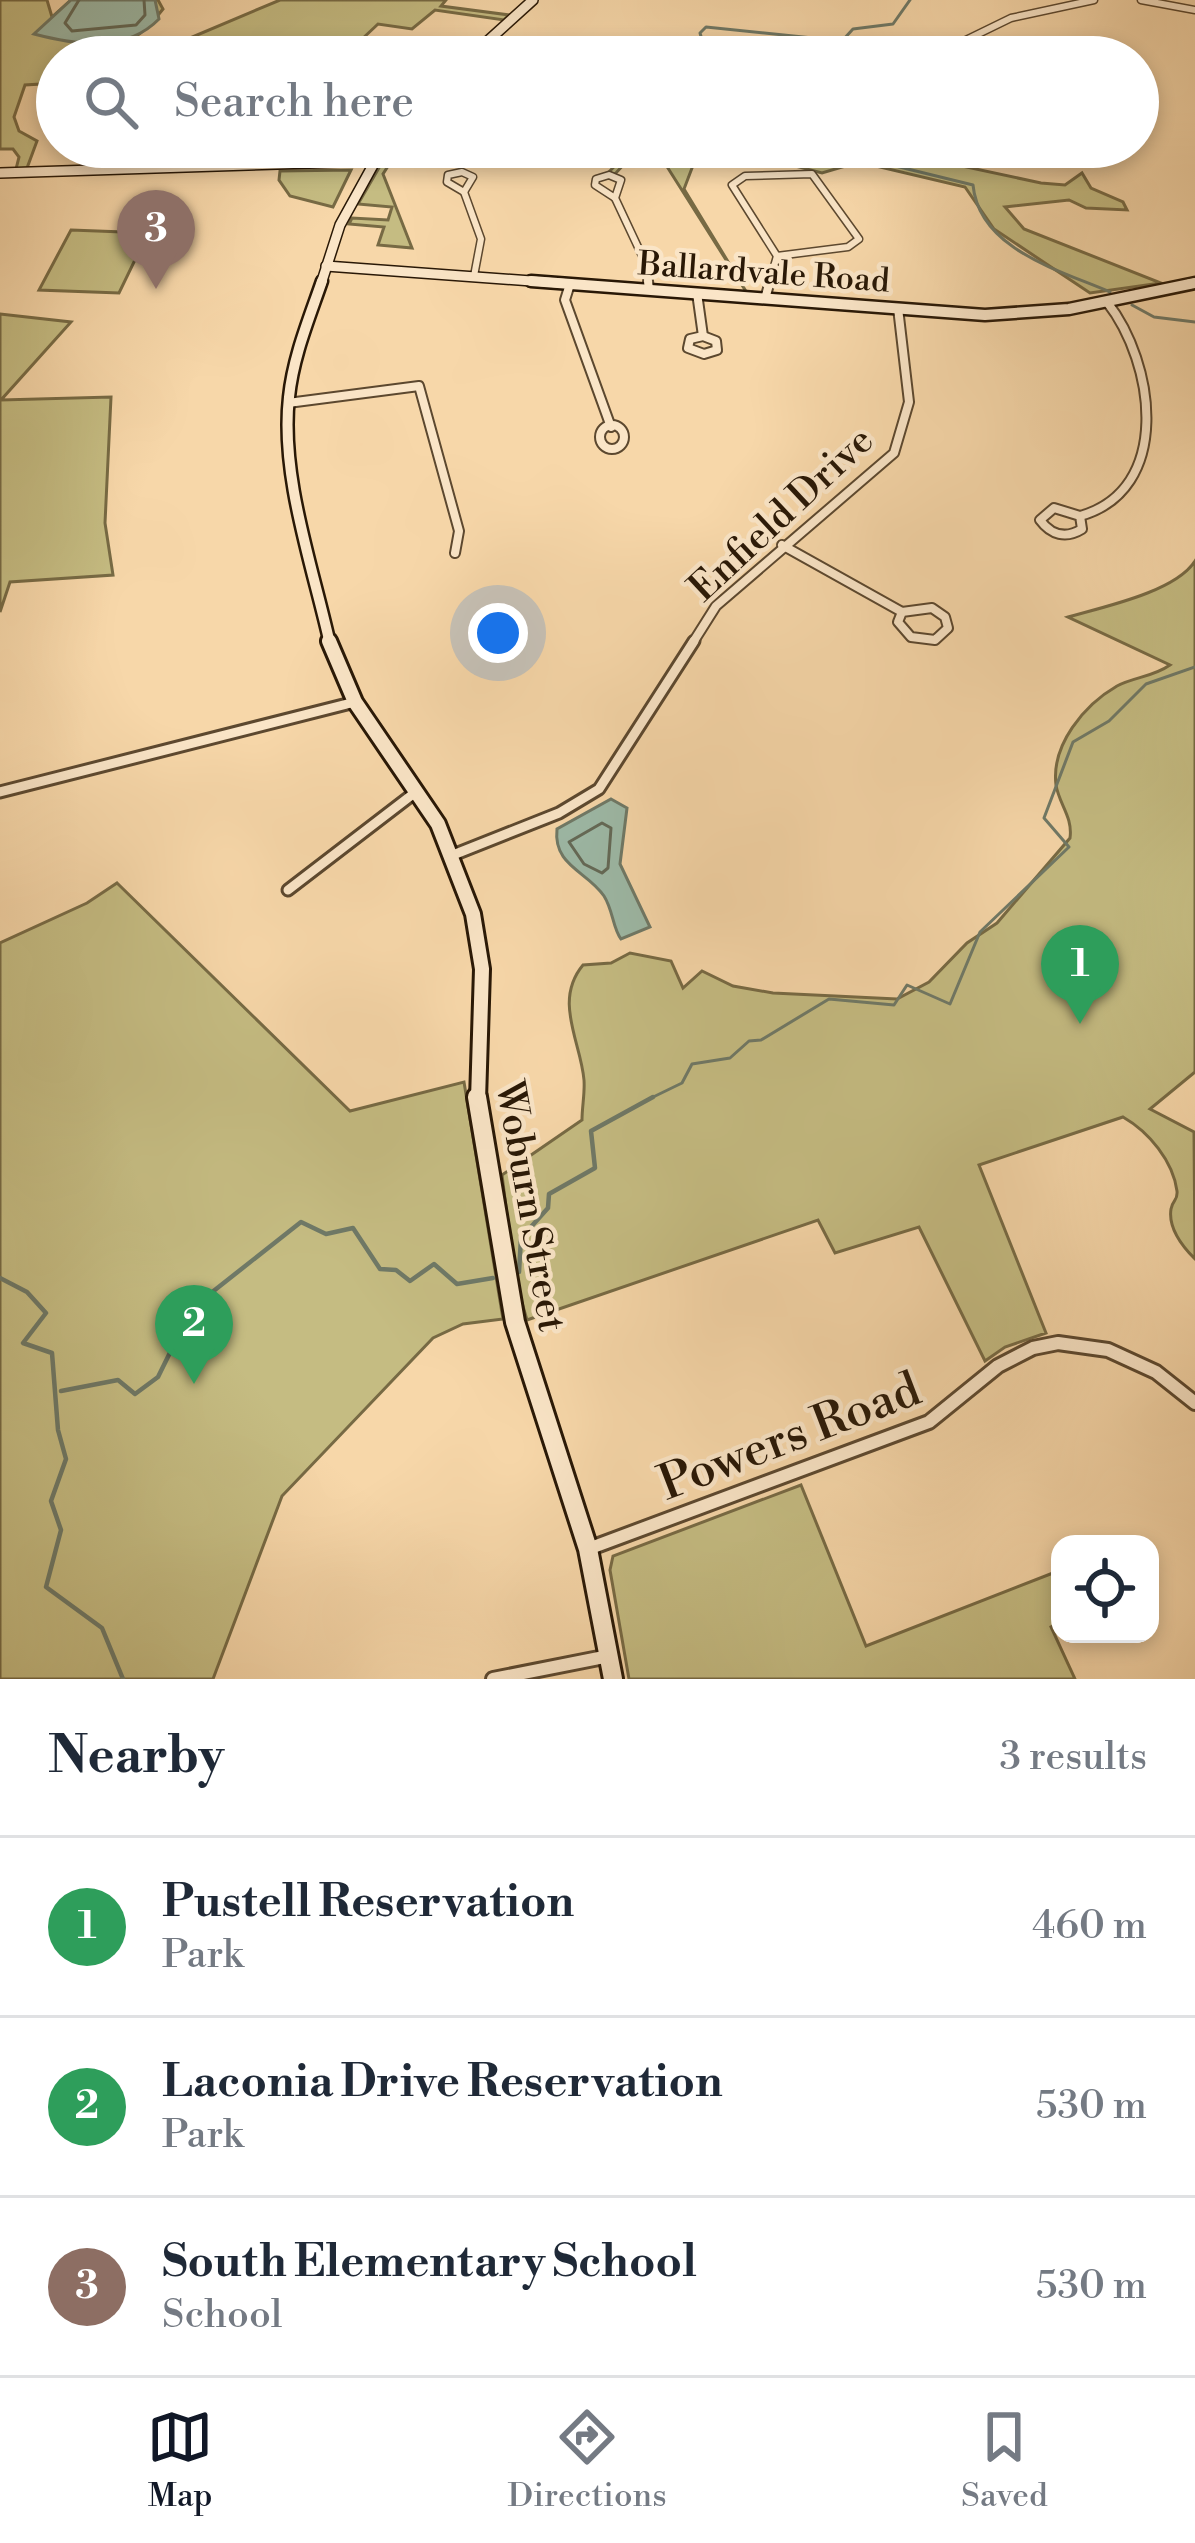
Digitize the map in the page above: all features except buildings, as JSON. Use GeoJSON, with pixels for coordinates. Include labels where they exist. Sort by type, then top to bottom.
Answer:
{"type":"FeatureCollection","features":[{"type":"Feature","properties":{"kind":"street"},"geometry":{"type":"LineString","coordinates":[[493,36],[533,0]]}},
{"type":"Feature","properties":{"kind":"street"},"geometry":{"type":"LineString","coordinates":[[974,36],[1011,18],[1094,0]]}},
{"type":"Feature","properties":{"kind":"street"},"geometry":{"type":"LineString","coordinates":[[1141,0],[1195,10]]}},
{"type":"Feature","properties":{"kind":"street"},"geometry":{"type":"LineString","coordinates":[[0,173],[155,168]]}},
{"type":"Feature","properties":{"kind":"street","name":"Woburn Street"},"geometry":{"type":"LineString","coordinates":[[369,168],[326,266],[288,403],[295,485],[333,658],[355,702],[417,791],[453,855],[482,961],[474,1078],[515,1322],[588,1549],[613,1679]]}},
{"type":"Feature","properties":{"kind":"street"},"geometry":{"type":"LineString","coordinates":[[765,298],[777,256],[732,185],[745,176],[812,173],[859,239],[848,247],[777,256]]}},
{"type":"Feature","properties":{"kind":"street"},"geometry":{"type":"LineString","coordinates":[[615,198],[620,179],[596,179],[596,185],[615,198],[645,262],[650,290]]}},
{"type":"Feature","properties":{"kind":"street"},"geometry":{"type":"LineString","coordinates":[[464,192],[481,239],[474,276]]}},
{"type":"Feature","properties":{"kind":"street","name":"Ballardvale Road"},"geometry":{"type":"LineString","coordinates":[[326,266],[1009,314],[1107,302],[1195,283]]}},
{"type":"Feature","properties":{"kind":"street"},"geometry":{"type":"LineString","coordinates":[[570,284],[566,300],[611,427]]}},
{"type":"Feature","properties":{"kind":"street"},"geometry":{"type":"LineString","coordinates":[[697,293],[703,336]]}},
{"type":"Feature","properties":{"kind":"street"},"geometry":{"type":"LineString","coordinates":[[1080,516],[1082,529],[1066,536],[1046,530],[1040,520],[1054,508],[1080,516],[1108,508],[1118,497],[1150,429],[1133,339],[1107,302]]}},
{"type":"Feature","properties":{"kind":"street","name":"Enfield Drive"},"geometry":{"type":"LineString","coordinates":[[453,855],[572,808],[599,789],[709,615],[782,545],[898,449],[909,372],[898,308]]}},
{"type":"Feature","properties":{"kind":"street"},"geometry":{"type":"LineString","coordinates":[[288,403],[419,386],[459,531],[455,553]]}},
{"type":"Feature","properties":{"kind":"street"},"geometry":{"type":"LineString","coordinates":[[782,545],[902,612],[932,608],[945,616],[948,628],[941,637],[919,640],[900,628],[902,612]]}},
{"type":"Feature","properties":{"kind":"street"},"geometry":{"type":"LineString","coordinates":[[0,792],[355,702]]}},
{"type":"Feature","properties":{"kind":"street"},"geometry":{"type":"LineString","coordinates":[[288,890],[417,791]]}},
{"type":"Feature","properties":{"kind":"street","name":"Powers Road"},"geometry":{"type":"LineString","coordinates":[[588,1549],[929,1422],[959,1404],[1008,1359],[1041,1346],[1075,1344],[1118,1352],[1160,1373],[1195,1403]]}},
{"type":"Feature","properties":{"kind":"street"},"geometry":{"type":"LineString","coordinates":[[493,1679],[609,1656]]}},
{"type":"Feature","properties":{"kind":"shaded area"},"geometry":{"type":"Polygon","coordinates":[[[0,0],[47,0],[52,17],[71,0],[158,0],[163,9],[137,36],[36,36],[36,84],[25,85],[14,117],[19,131],[36,140],[27,168],[16,169],[19,157],[13,149],[0,149],[0,0]]]}},
{"type":"Feature","properties":{"kind":"shaded area"},"geometry":{"type":"Polygon","coordinates":[[[280,0],[446,0],[441,6],[509,15],[504,20],[435,10],[412,29],[378,24],[365,36],[195,36],[280,0]]]}},
{"type":"Feature","properties":{"kind":"shaded area"},"geometry":{"type":"Polygon","coordinates":[[[379,168],[387,168],[383,174],[412,248],[378,245],[384,227],[349,224],[352,218],[388,220],[392,207],[358,204],[379,168]]]}},
{"type":"Feature","properties":{"kind":"shaded area"},"geometry":{"type":"Polygon","coordinates":[[[668,168],[692,168],[684,189],[747,293],[668,168]]]}},
{"type":"Feature","properties":{"kind":"shaded area"},"geometry":{"type":"Polygon","coordinates":[[[803,168],[839,168],[822,173],[803,168]]]}},
{"type":"Feature","properties":{"kind":"shaded area"},"geometry":{"type":"Polygon","coordinates":[[[884,168],[971,168],[1065,185],[1082,173],[1091,188],[1123,202],[1127,210],[1086,208],[1069,200],[1005,207],[1024,229],[1161,283],[1090,293],[994,229],[965,187],[884,168]]]}},
{"type":"Feature","properties":{"kind":"shaded area"},"geometry":{"type":"Polygon","coordinates":[[[351,170],[333,207],[290,196],[279,180],[280,171],[351,170]]]}},
{"type":"Feature","properties":{"kind":"shaded area"},"geometry":{"type":"Polygon","coordinates":[[[71,230],[148,233],[119,293],[39,290],[71,230]]]}},
{"type":"Feature","properties":{"kind":"shaded area"},"geometry":{"type":"Polygon","coordinates":[[[0,314],[71,322],[1,400],[111,397],[105,523],[113,575],[10,582],[0,612],[0,314]]]}},
{"type":"Feature","properties":{"kind":"shaded area"},"geometry":{"type":"Polygon","coordinates":[[[1195,561],[1195,1072],[1150,1109],[1194,1132],[1195,1259],[1172,1223],[1177,1194],[1171,1169],[1150,1139],[1123,1117],[979,1165],[1046,1333],[1005,1347],[985,1361],[919,1227],[835,1253],[818,1220],[527,1320],[515,1279],[502,1175],[582,1120],[584,1080],[569,1007],[574,979],[583,965],[611,963],[630,953],[671,961],[683,988],[702,971],[733,986],[773,993],[897,999],[929,982],[967,943],[997,923],[1070,838],[1056,770],[1072,728],[1117,686],[1170,665],[1068,617],[1155,590],[1195,561]]]}},
{"type":"Feature","properties":{"kind":"shaded area"},"geometry":{"type":"Polygon","coordinates":[[[117,883],[350,1111],[464,1082],[503,1319],[463,1324],[433,1338],[282,1496],[213,1679],[0,1679],[0,943],[87,903],[117,883]]]}},
{"type":"Feature","properties":{"kind":"shaded area"},"geometry":{"type":"Polygon","coordinates":[[[801,1485],[866,1646],[1051,1574],[1051,1643],[1058,1643],[1075,1679],[629,1679],[610,1570],[613,1556],[801,1485]]]}},
{"type":"Feature","properties":{"kind":"water"},"geometry":{"type":"Polygon","coordinates":[[[71,0],[155,0],[159,19],[133,36],[34,34],[71,0]]]}},
{"type":"Feature","properties":{"kind":"water"},"geometry":{"type":"Polygon","coordinates":[[[611,799],[627,808],[620,864],[650,927],[621,939],[604,896],[566,860],[557,841],[557,829],[611,799]]]}},
{"type":"Feature","properties":{"kind":"waterway"},"geometry":{"type":"LineString","coordinates":[[847,36],[853,29],[893,24],[910,0]]}},
{"type":"Feature","properties":{"kind":"waterway"},"geometry":{"type":"LineString","coordinates":[[701,36],[706,27],[793,36]]}},
{"type":"Feature","properties":{"kind":"waterway"},"geometry":{"type":"LineString","coordinates":[[904,168],[973,185],[990,226],[1006,241],[1046,265],[1110,292]]}},
{"type":"Feature","properties":{"kind":"waterway"},"geometry":{"type":"LineString","coordinates":[[1132,305],[1154,317],[1195,322]]}},
{"type":"Feature","properties":{"kind":"waterway"},"geometry":{"type":"LineString","coordinates":[[652,1098],[682,1083],[692,1064],[730,1058],[749,1041],[761,1040],[829,999],[894,1005],[907,985],[950,1004],[980,932],[1069,847],[1044,818],[1073,742],[1109,721],[1146,684],[1195,667]]}},
{"type":"Feature","properties":{"kind":"waterway"},"geometry":{"type":"LineString","coordinates":[[519,1272],[521,1238],[548,1208],[549,1194],[595,1168],[591,1131],[652,1098]]}},
{"type":"Feature","properties":{"kind":"waterway"},"geometry":{"type":"LineString","coordinates":[[647,1100],[652,1098]]}},
{"type":"Feature","properties":{"kind":"waterway"},"geometry":{"type":"LineString","coordinates":[[61,1391],[118,1380],[135,1394],[158,1377],[192,1308],[301,1222],[326,1234],[353,1228],[380,1269],[396,1270],[410,1281],[434,1264],[457,1284],[493,1278]]}},
{"type":"Feature","properties":{"kind":"waterway"},"geometry":{"type":"LineString","coordinates":[[0,1278],[27,1292],[46,1313],[23,1343],[52,1353],[58,1430],[66,1459],[51,1501],[61,1530],[46,1587],[102,1628],[123,1679]]}},
{"type":"Feature","properties":{"kind":"place","name":"South Elementary School"},"geometry":{"type":"Point","coordinates":[156,289]}},
{"type":"Feature","properties":{"kind":"place","name":"Pustell Reservation"},"geometry":{"type":"Point","coordinates":[1080,1024]}},
{"type":"Feature","properties":{"kind":"place","name":"Laconia Drive Reservation"},"geometry":{"type":"Point","coordinates":[194,1384]}}]}
